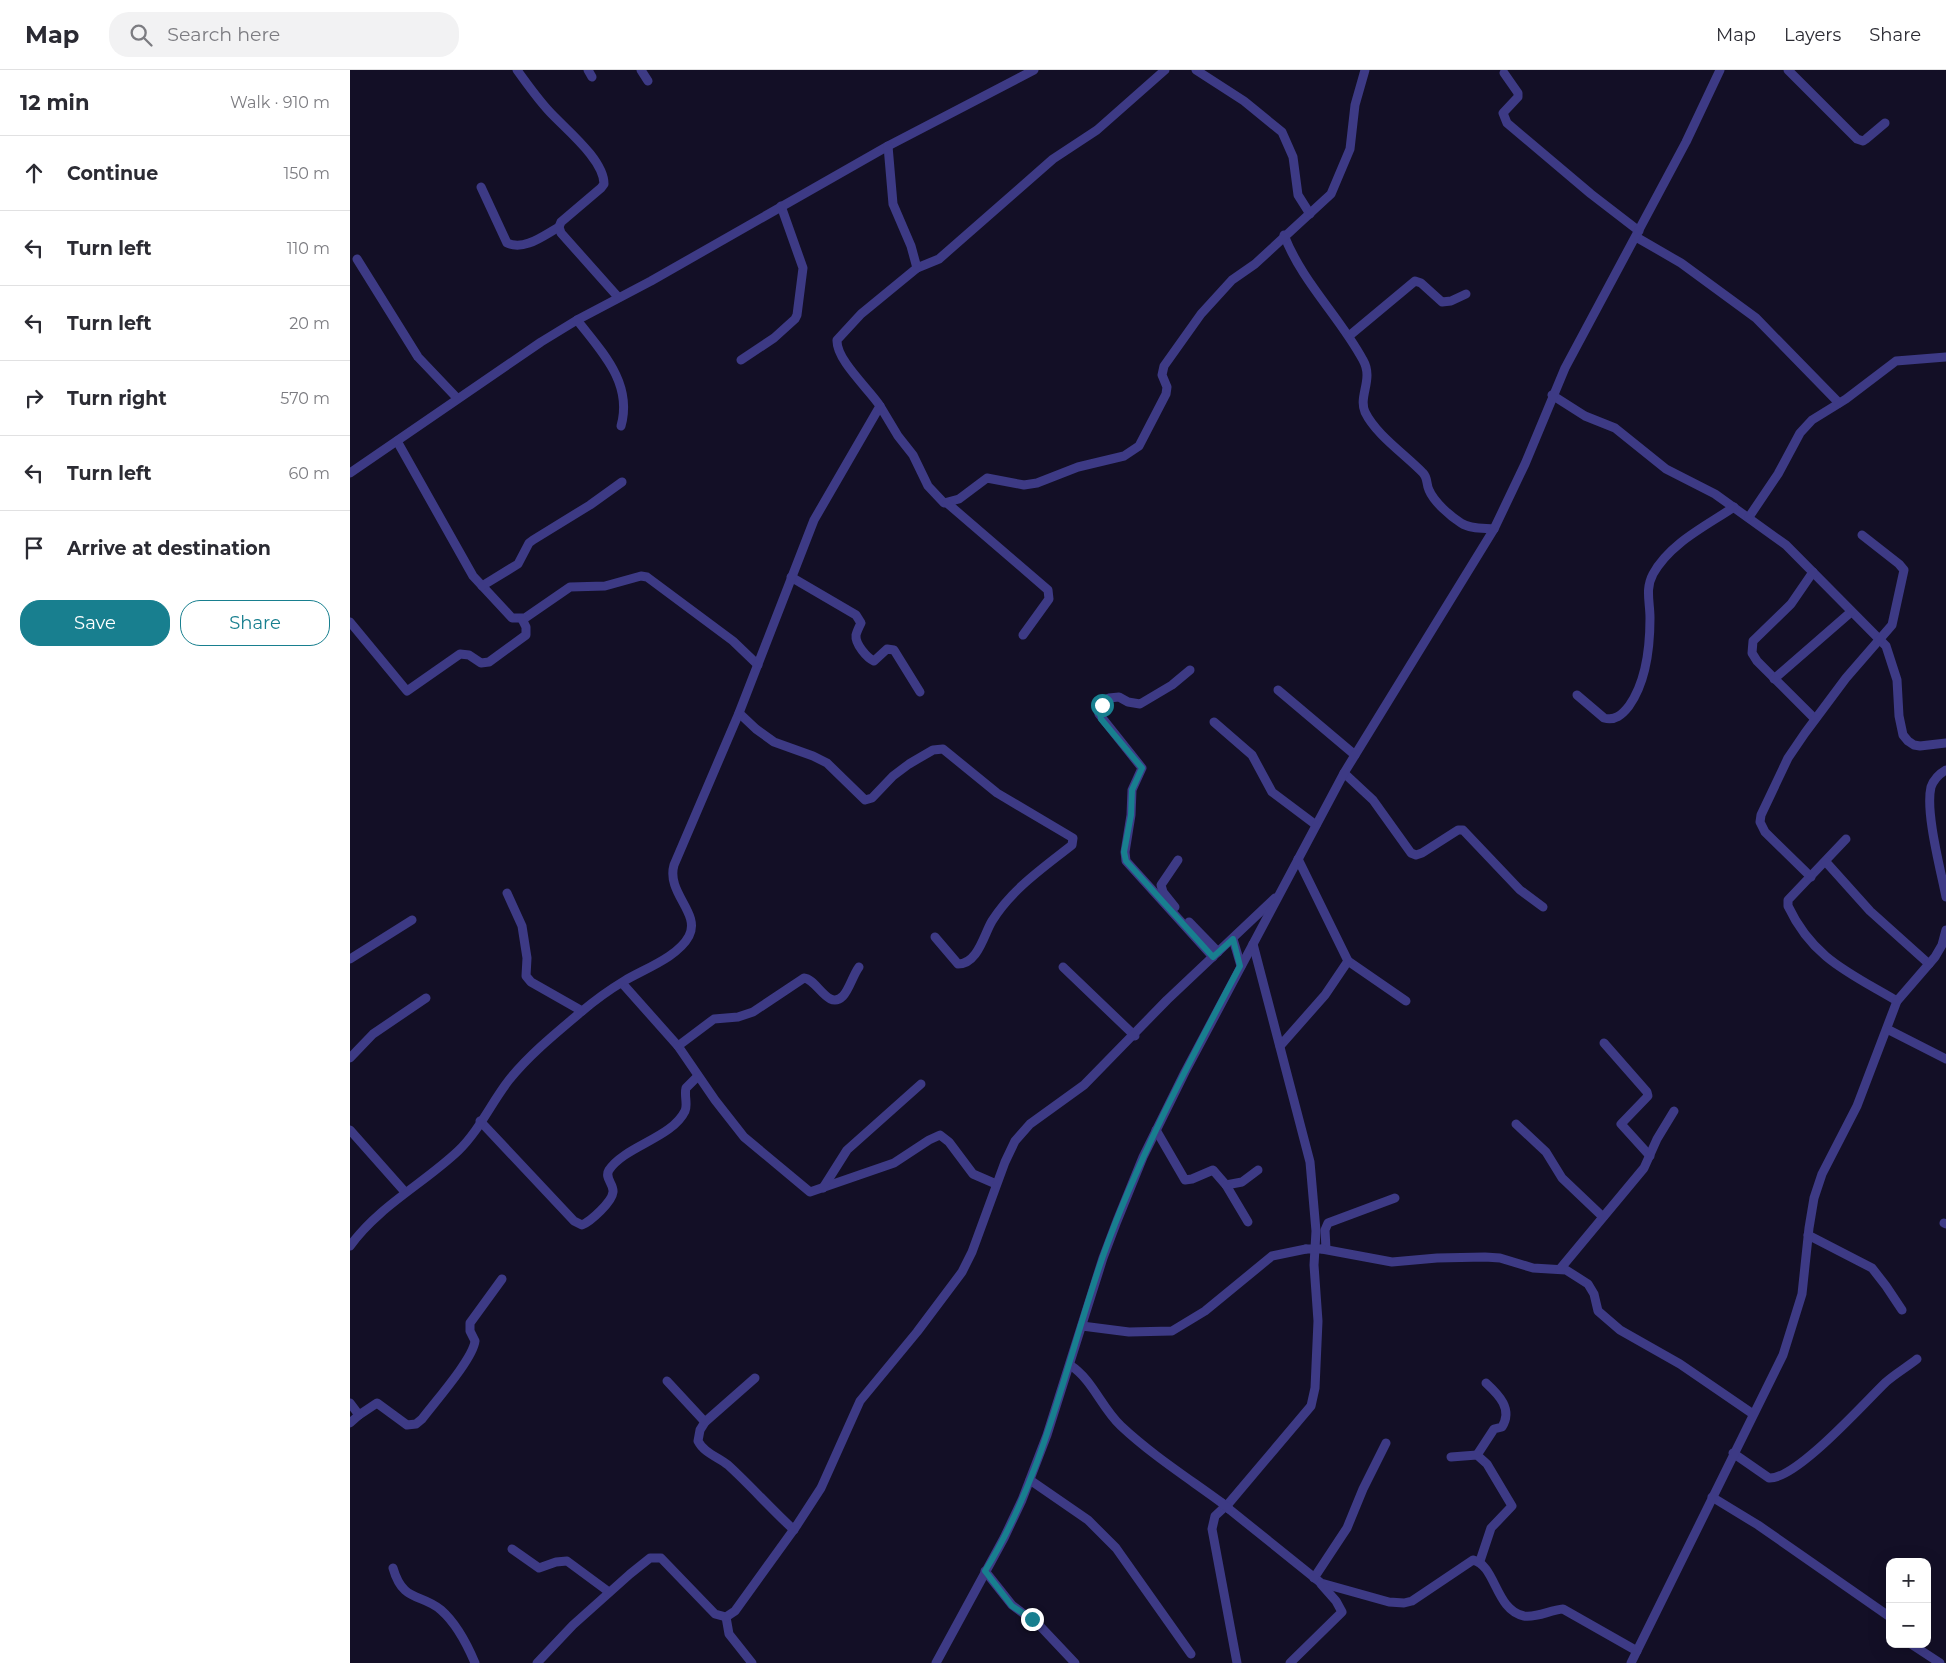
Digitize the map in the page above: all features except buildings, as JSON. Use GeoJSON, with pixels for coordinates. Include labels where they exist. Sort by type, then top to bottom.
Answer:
{"type":"FeatureCollection","features":[{"type":"Feature","properties":{"kind":"street"},"geometry":{"type":"LineString","coordinates":[[481,187],[507,243],[515,245],[536,241],[559,227],[561,222],[601,188],[604,179],[589,154],[548,110],[517,70]]}},
{"type":"Feature","properties":{"kind":"street"},"geometry":{"type":"LineString","coordinates":[[641,70],[648,81]]}},
{"type":"Feature","properties":{"kind":"street"},"geometry":{"type":"LineString","coordinates":[[350,473],[457,398],[577,320],[651,281],[888,146],[1034,70]]}},
{"type":"Feature","properties":{"kind":"street"},"geometry":{"type":"LineString","coordinates":[[1023,634],[1050,599],[1048,590],[947,503],[940,501],[928,486],[913,455],[898,436],[880,406],[842,358],[836,346],[837,340],[861,314],[917,268],[939,259],[1053,159],[1097,130],[1164,70]]}},
{"type":"Feature","properties":{"kind":"street"},"geometry":{"type":"LineString","coordinates":[[1196,70],[1236,95],[1282,132],[1293,157],[1298,195],[1310,214]]}},
{"type":"Feature","properties":{"kind":"street"},"geometry":{"type":"LineString","coordinates":[[947,503],[959,499],[987,478],[1024,485],[1036,483],[1078,467],[1115,459],[1133,451],[1144,439],[1166,394],[1162,375],[1167,358],[1201,314],[1232,280],[1256,264],[1284,235],[1332,194],[1350,149],[1356,105],[1365,70]]}},
{"type":"Feature","properties":{"kind":"street"},"geometry":{"type":"LineString","coordinates":[[936,1663],[1014,1519],[1030,1480],[1070,1365],[1117,1221],[1156,1130],[1240,966],[1283,891],[1298,858],[1344,773],[1494,529],[1525,464],[1552,395],[1686,142],[1720,70]]}},
{"type":"Feature","properties":{"kind":"street"},"geometry":{"type":"LineString","coordinates":[[1788,70],[1857,139],[1863,141],[1885,123]]}},
{"type":"Feature","properties":{"kind":"street"},"geometry":{"type":"LineString","coordinates":[[1504,73],[1518,93],[1518,96],[1503,113],[1506,122],[1637,234],[1681,263],[1756,318],[1839,403]]}},
{"type":"Feature","properties":{"kind":"street"},"geometry":{"type":"LineString","coordinates":[[888,146],[893,204],[915,256],[917,268]]}},
{"type":"Feature","properties":{"kind":"street"},"geometry":{"type":"LineString","coordinates":[[741,360],[774,338],[797,315],[803,268],[781,206]]}},
{"type":"Feature","properties":{"kind":"street"},"geometry":{"type":"LineString","coordinates":[[559,227],[561,233],[618,297]]}},
{"type":"Feature","properties":{"kind":"street"},"geometry":{"type":"LineString","coordinates":[[1284,235],[1297,263],[1349,336],[1368,370],[1364,407],[1371,421],[1405,458],[1424,474],[1430,492],[1456,520],[1467,526],[1494,529]]}},
{"type":"Feature","properties":{"kind":"street"},"geometry":{"type":"LineString","coordinates":[[357,258],[418,357],[457,398]]}},
{"type":"Feature","properties":{"kind":"street"},"geometry":{"type":"LineString","coordinates":[[1349,336],[1415,281],[1421,283],[1442,302],[1451,301],[1466,294]]}},
{"type":"Feature","properties":{"kind":"street"},"geometry":{"type":"LineString","coordinates":[[577,320],[619,378],[625,406],[621,426]]}},
{"type":"Feature","properties":{"kind":"street"},"geometry":{"type":"LineString","coordinates":[[1749,517],[1778,474],[1800,433],[1812,420],[1839,403],[1896,361],[1946,357]]}},
{"type":"Feature","properties":{"kind":"street"},"geometry":{"type":"LineString","coordinates":[[1552,395],[1585,416],[1615,428],[1666,469],[1715,494],[1786,545],[1851,612],[1881,638],[1892,661],[1897,680],[1899,716],[1904,735],[1914,745],[1946,743]]}},
{"type":"Feature","properties":{"kind":"street"},"geometry":{"type":"LineString","coordinates":[[350,1246],[371,1222],[404,1192],[459,1150],[523,1064],[582,1011],[678,948],[690,935],[692,922],[674,887],[672,871],[739,713],[814,520],[880,406]]}},
{"type":"Feature","properties":{"kind":"street"},"geometry":{"type":"LineString","coordinates":[[397,441],[473,576],[512,618],[522,619],[570,587],[605,586],[641,576],[647,577],[733,641],[758,665]]}},
{"type":"Feature","properties":{"kind":"street"},"geometry":{"type":"LineString","coordinates":[[482,586],[518,564],[528,543],[590,505],[622,482]]}},
{"type":"Feature","properties":{"kind":"street"},"geometry":{"type":"LineString","coordinates":[[1577,694],[1604,718],[1616,718],[1624,712],[1634,698],[1644,677],[1650,623],[1648,590],[1654,572],[1667,552],[1734,507]]}},
{"type":"Feature","properties":{"kind":"street"},"geometry":{"type":"LineString","coordinates":[[1811,876],[1765,832],[1760,822],[1763,808],[1788,758],[1815,719],[1892,625],[1904,570],[1862,535]]}},
{"type":"Feature","properties":{"kind":"street"},"geometry":{"type":"LineString","coordinates":[[1813,572],[1791,604],[1753,642],[1752,653],[1774,680],[1815,719]]}},
{"type":"Feature","properties":{"kind":"street"},"geometry":{"type":"LineString","coordinates":[[791,577],[856,616],[860,623],[856,634],[857,642],[869,659],[874,661],[887,649],[893,649],[920,692]]}},
{"type":"Feature","properties":{"kind":"street"},"geometry":{"type":"LineString","coordinates":[[1774,680],[1851,612]]}},
{"type":"Feature","properties":{"kind":"street"},"geometry":{"type":"LineString","coordinates":[[350,622],[407,691],[460,654],[469,655],[482,664],[490,662],[526,635],[526,627],[522,619]]}},
{"type":"Feature","properties":{"kind":"street"},"geometry":{"type":"LineString","coordinates":[[1190,670],[1172,686],[1140,704],[1134,704],[1119,697],[1109,698],[1102,705],[1100,714],[1142,768],[1132,790],[1131,815],[1124,852],[1126,861],[1216,954]]}},
{"type":"Feature","properties":{"kind":"street"},"geometry":{"type":"LineString","coordinates":[[1278,690],[1355,755]]}},
{"type":"Feature","properties":{"kind":"street"},"geometry":{"type":"LineString","coordinates":[[739,713],[756,730],[774,742],[828,763],[865,800],[872,798],[893,776],[909,764],[933,750],[943,749],[997,793],[1073,838],[1072,845],[1034,874],[1002,906],[990,923],[977,951],[965,963],[958,964],[935,937]]}},
{"type":"Feature","properties":{"kind":"street"},"geometry":{"type":"LineString","coordinates":[[1214,722],[1252,755],[1272,792],[1316,826]]}},
{"type":"Feature","properties":{"kind":"street"},"geometry":{"type":"LineString","coordinates":[[1946,770],[1935,779],[1931,795],[1933,836],[1946,897]]}},
{"type":"Feature","properties":{"kind":"street"},"geometry":{"type":"LineString","coordinates":[[1344,773],[1369,796],[1413,855],[1422,853],[1458,830],[1463,830],[1520,890],[1543,907]]}},
{"type":"Feature","properties":{"kind":"street"},"geometry":{"type":"LineString","coordinates":[[1846,839],[1787,903],[1810,942],[1826,959],[1897,1001]]}},
{"type":"Feature","properties":{"kind":"street"},"geometry":{"type":"LineString","coordinates":[[1298,858],[1348,961],[1406,1001]]}},
{"type":"Feature","properties":{"kind":"street"},"geometry":{"type":"LineString","coordinates":[[1178,860],[1162,882],[1161,888],[1216,954]]}},
{"type":"Feature","properties":{"kind":"street"},"geometry":{"type":"LineString","coordinates":[[1826,862],[1870,910],[1929,964]]}},
{"type":"Feature","properties":{"kind":"street"},"geometry":{"type":"LineString","coordinates":[[726,1617],[749,1594],[821,1488],[860,1401],[923,1326],[962,1272],[976,1243],[1010,1149],[1021,1133],[1030,1124],[1078,1091],[1134,1036],[1167,1000],[1283,891]]}},
{"type":"Feature","properties":{"kind":"street"},"geometry":{"type":"LineString","coordinates":[[507,893],[522,926],[526,950],[526,976],[531,982],[582,1011]]}},
{"type":"Feature","properties":{"kind":"street"},"geometry":{"type":"LineString","coordinates":[[350,959],[412,920]]}},
{"type":"Feature","properties":{"kind":"street"},"geometry":{"type":"LineString","coordinates":[[1631,1663],[1783,1355],[1794,1326],[1802,1294],[1814,1198],[1822,1174],[1857,1106],[1897,1001],[1939,951],[1946,930]]}},
{"type":"Feature","properties":{"kind":"street"},"geometry":{"type":"LineString","coordinates":[[1233,939],[1240,966]]}},
{"type":"Feature","properties":{"kind":"street"},"geometry":{"type":"LineString","coordinates":[[1237,1663],[1212,1529],[1215,1516],[1230,1503],[1311,1406],[1315,1388],[1318,1321],[1314,1265],[1316,1231],[1310,1162],[1253,944]]}},
{"type":"Feature","properties":{"kind":"street"},"geometry":{"type":"LineString","coordinates":[[1280,1046],[1325,995],[1348,961]]}},
{"type":"Feature","properties":{"kind":"street"},"geometry":{"type":"LineString","coordinates":[[678,1046],[714,1019],[738,1017],[753,1012],[804,978],[811,981],[827,997],[833,1000],[839,998],[845,992],[858,967]]}},
{"type":"Feature","properties":{"kind":"street"},"geometry":{"type":"LineString","coordinates":[[1064,968],[1134,1036]]}},
{"type":"Feature","properties":{"kind":"street"},"geometry":{"type":"LineString","coordinates":[[622,983],[678,1046],[734,1125],[755,1148],[805,1189],[815,1191],[894,1163],[940,1135],[949,1142],[973,1174],[996,1184]]}},
{"type":"Feature","properties":{"kind":"street"},"geometry":{"type":"LineString","coordinates":[[350,1058],[373,1034],[426,998]]}},
{"type":"Feature","properties":{"kind":"street"},"geometry":{"type":"LineString","coordinates":[[1887,1030],[1946,1059]]}},
{"type":"Feature","properties":{"kind":"street"},"geometry":{"type":"LineString","coordinates":[[1604,1044],[1647,1092],[1648,1096],[1622,1124],[1650,1156]]}},
{"type":"Feature","properties":{"kind":"street"},"geometry":{"type":"LineString","coordinates":[[480,1121],[574,1221],[582,1224],[611,1199],[613,1190],[608,1177],[610,1169],[633,1149],[653,1140],[678,1119],[685,1111],[686,1088],[698,1076]]}},
{"type":"Feature","properties":{"kind":"street"},"geometry":{"type":"LineString","coordinates":[[823,1188],[847,1150],[921,1084]]}},
{"type":"Feature","properties":{"kind":"street"},"geometry":{"type":"LineString","coordinates":[[1560,1269],[1644,1168],[1674,1111]]}},
{"type":"Feature","properties":{"kind":"street"},"geometry":{"type":"LineString","coordinates":[[1516,1124],[1546,1152],[1562,1178],[1603,1217]]}},
{"type":"Feature","properties":{"kind":"street"},"geometry":{"type":"LineString","coordinates":[[350,1130],[404,1192]]}},
{"type":"Feature","properties":{"kind":"street"},"geometry":{"type":"LineString","coordinates":[[1156,1130],[1185,1180],[1213,1170],[1226,1185],[1248,1222]]}},
{"type":"Feature","properties":{"kind":"street"},"geometry":{"type":"LineString","coordinates":[[1226,1185],[1242,1182],[1258,1170]]}},
{"type":"Feature","properties":{"kind":"street"},"geometry":{"type":"LineString","coordinates":[[1324,1249],[1325,1230],[1328,1223],[1395,1198]]}},
{"type":"Feature","properties":{"kind":"street"},"geometry":{"type":"LineString","coordinates":[[1808,1235],[1872,1268],[1902,1310]]}},
{"type":"Feature","properties":{"kind":"street"},"geometry":{"type":"LineString","coordinates":[[1082,1326],[1129,1332],[1172,1331],[1205,1311],[1272,1256],[1306,1249],[1324,1249],[1392,1262],[1436,1258],[1500,1258],[1533,1268],[1560,1269],[1573,1273],[1588,1284],[1594,1294],[1598,1312],[1620,1330],[1680,1364],[1753,1414]]}},
{"type":"Feature","properties":{"kind":"street"},"geometry":{"type":"LineString","coordinates":[[350,1423],[377,1403],[407,1425],[416,1424],[422,1419],[454,1378],[473,1349],[475,1341],[470,1331],[470,1323],[502,1279]]}},
{"type":"Feature","properties":{"kind":"street"},"geometry":{"type":"LineString","coordinates":[[1733,1453],[1769,1478],[1781,1476],[1818,1449],[1888,1380],[1917,1359]]}},
{"type":"Feature","properties":{"kind":"street"},"geometry":{"type":"LineString","coordinates":[[1070,1365],[1083,1375],[1105,1408],[1121,1426],[1318,1581],[1336,1601],[1342,1612],[1290,1663]]}},
{"type":"Feature","properties":{"kind":"street"},"geometry":{"type":"LineString","coordinates":[[755,1378],[705,1422],[698,1436],[700,1446],[730,1467],[767,1506],[794,1530]]}},
{"type":"Feature","properties":{"kind":"street"},"geometry":{"type":"LineString","coordinates":[[667,1381],[705,1422]]}},
{"type":"Feature","properties":{"kind":"street"},"geometry":{"type":"LineString","coordinates":[[1452,1457],[1477,1454],[1494,1429],[1502,1426],[1507,1413],[1501,1397],[1486,1383]]}},
{"type":"Feature","properties":{"kind":"street"},"geometry":{"type":"LineString","coordinates":[[350,1403],[359,1415]]}},
{"type":"Feature","properties":{"kind":"street"},"geometry":{"type":"LineString","coordinates":[[1318,1581],[1347,1528],[1363,1489],[1386,1443]]}},
{"type":"Feature","properties":{"kind":"street"},"geometry":{"type":"LineString","coordinates":[[1477,1454],[1487,1464],[1512,1506],[1492,1528],[1480,1561]]}},
{"type":"Feature","properties":{"kind":"street"},"geometry":{"type":"LineString","coordinates":[[1030,1480],[1088,1520],[1116,1548],[1191,1654]]}},
{"type":"Feature","properties":{"kind":"street"},"geometry":{"type":"LineString","coordinates":[[1712,1497],[1758,1525],[1886,1614]]}},
{"type":"Feature","properties":{"kind":"street"},"geometry":{"type":"LineString","coordinates":[[512,1549],[539,1568],[556,1562],[567,1561],[609,1592]]}},
{"type":"Feature","properties":{"kind":"street"},"geometry":{"type":"LineString","coordinates":[[537,1663],[573,1625],[609,1592],[643,1563],[656,1557],[667,1562],[716,1614],[726,1617]]}},
{"type":"Feature","properties":{"kind":"street"},"geometry":{"type":"LineString","coordinates":[[1318,1581],[1389,1602],[1404,1603],[1473,1560],[1480,1561],[1485,1566],[1503,1601],[1522,1616],[1532,1616],[1563,1609],[1637,1651]]}},
{"type":"Feature","properties":{"kind":"street"},"geometry":{"type":"LineString","coordinates":[[392,1568],[396,1579],[408,1593],[413,1597],[433,1604],[452,1622],[475,1663]]}},
{"type":"Feature","properties":{"kind":"street"},"geometry":{"type":"LineString","coordinates":[[985,1571],[1012,1606],[1040,1626],[1075,1663]]}},
{"type":"Feature","properties":{"kind":"street"},"geometry":{"type":"LineString","coordinates":[[726,1617],[729,1634],[752,1663]]}},
{"type":"Feature","properties":{"kind":"street"},"geometry":{"type":"LineString","coordinates":[[1917,1648],[1940,1663]]}},
{"type":"Feature","properties":{"kind":"route"},"geometry":{"type":"LineString","coordinates":[[1032,1619],[1012,1606],[985,1571],[1014,1519],[1047,1435],[1103,1258],[1132,1182],[1185,1072],[1240,966],[1233,939],[1213,957],[1126,861],[1124,852],[1130,828],[1133,784],[1142,768],[1140,763],[1101,719],[1100,710],[1102,705]]}}]}
